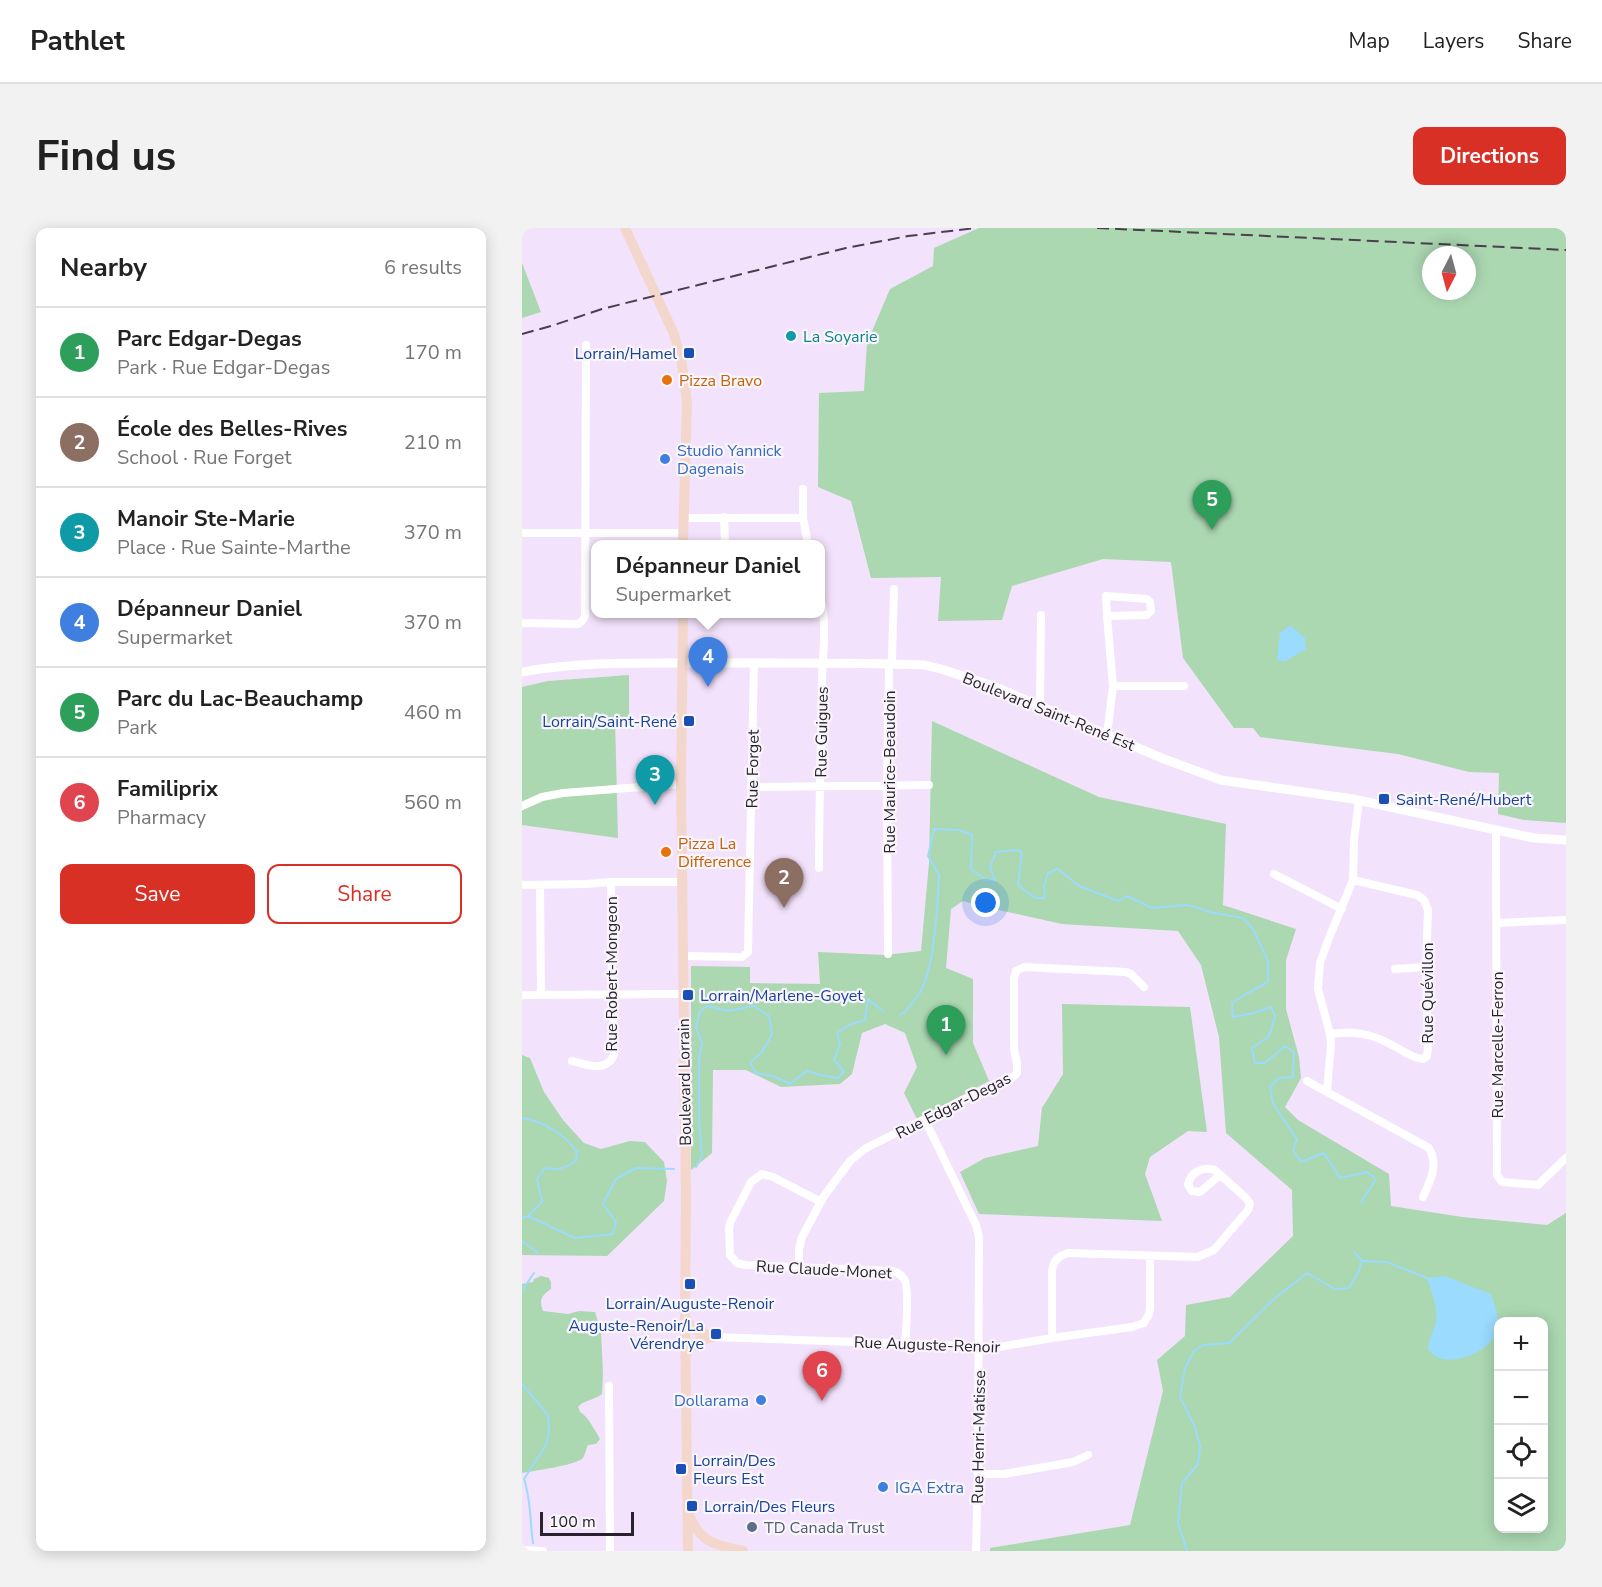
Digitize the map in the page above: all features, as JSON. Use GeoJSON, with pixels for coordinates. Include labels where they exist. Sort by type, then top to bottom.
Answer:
{"type":"FeatureCollection","features":[{"type":"Feature","properties":{"kind":"main road"},"geometry":{"type":"LineString","coordinates":[[625,228],[674,334],[681,358],[687,402],[683,540]]}},
{"type":"Feature","properties":{"kind":"main road","name":"Boulevard Lorrain"},"geometry":{"type":"LineString","coordinates":[[683,618],[682,994],[688,1551]]}},
{"type":"Feature","properties":{"kind":"main road"},"geometry":{"type":"LineString","coordinates":[[685,1318],[694,1330],[712,1336]]}},
{"type":"Feature","properties":{"kind":"main road"},"geometry":{"type":"LineString","coordinates":[[685,1357],[695,1342],[712,1336]]}},
{"type":"Feature","properties":{"kind":"main road"},"geometry":{"type":"LineString","coordinates":[[686,1508],[700,1535],[714,1543],[742,1551]]}},
{"type":"Feature","properties":{"kind":"street"},"geometry":{"type":"LineString","coordinates":[[522,623],[578,624],[585,616],[586,345]]}},
{"type":"Feature","properties":{"kind":"street"},"geometry":{"type":"LineString","coordinates":[[803,489],[802,518],[807,540]]}},
{"type":"Feature","properties":{"kind":"street"},"geometry":{"type":"LineString","coordinates":[[683,518],[802,518]]}},
{"type":"Feature","properties":{"kind":"street"},"geometry":{"type":"LineString","coordinates":[[724,518],[725,540]]}},
{"type":"Feature","properties":{"kind":"street"},"geometry":{"type":"LineString","coordinates":[[522,533],[683,533]]}},
{"type":"Feature","properties":{"kind":"street","name":"Rue Maurice-Beaudoin"},"geometry":{"type":"LineString","coordinates":[[888,954],[887,786],[889,668],[894,589]]}},
{"type":"Feature","properties":{"kind":"street"},"geometry":{"type":"LineString","coordinates":[[1107,616],[1147,615],[1151,611],[1150,602],[1147,599],[1106,596],[1107,616],[1113,686],[1107,735]]}},
{"type":"Feature","properties":{"kind":"street"},"geometry":{"type":"LineString","coordinates":[[1040,705],[1041,615]]}},
{"type":"Feature","properties":{"kind":"street","name":"Rue Guigues"},"geometry":{"type":"LineString","coordinates":[[819,867],[824,618]]}},
{"type":"Feature","properties":{"kind":"street","name":"Boulevard Saint-René Est"},"geometry":{"type":"LineString","coordinates":[[522,672],[604,663],[926,665],[993,686],[1164,759],[1221,780],[1359,801],[1534,838],[1566,840]]}},
{"type":"Feature","properties":{"kind":"street","name":"Rue Forget"},"geometry":{"type":"LineString","coordinates":[[682,956],[742,957],[748,952],[754,663]]}},
{"type":"Feature","properties":{"kind":"street"},"geometry":{"type":"LineString","coordinates":[[1113,686],[1185,686]]}},
{"type":"Feature","properties":{"kind":"street"},"geometry":{"type":"LineString","coordinates":[[522,806],[542,797],[562,793],[681,784]]}},
{"type":"Feature","properties":{"kind":"street"},"geometry":{"type":"LineString","coordinates":[[752,787],[928,785]]}},
{"type":"Feature","properties":{"kind":"street"},"geometry":{"type":"LineString","coordinates":[[1327,1091],[1331,1045],[1318,989],[1320,963],[1353,880],[1354,838],[1359,801]]}},
{"type":"Feature","properties":{"kind":"street","name":"Rue Marcelle-Ferron"},"geometry":{"type":"LineString","coordinates":[[1496,830],[1497,1175],[1502,1182],[1538,1185],[1566,1158]]}},
{"type":"Feature","properties":{"kind":"street"},"geometry":{"type":"LineString","coordinates":[[1274,874],[1342,909]]}},
{"type":"Feature","properties":{"kind":"street","name":"Rue Quévillon"},"geometry":{"type":"LineString","coordinates":[[1330,1034],[1352,1032],[1371,1035],[1416,1058],[1423,1059],[1428,1047],[1426,967],[1428,910],[1424,900],[1417,895],[1353,880]]}},
{"type":"Feature","properties":{"kind":"street","name":"Rue Robert-Mongeon"},"geometry":{"type":"LineString","coordinates":[[572,1061],[603,1066],[611,1062],[614,1055],[611,882]]}},
{"type":"Feature","properties":{"kind":"street"},"geometry":{"type":"LineString","coordinates":[[522,885],[682,882]]}},
{"type":"Feature","properties":{"kind":"street"},"geometry":{"type":"LineString","coordinates":[[540,885],[541,995]]}},
{"type":"Feature","properties":{"kind":"street"},"geometry":{"type":"LineString","coordinates":[[1497,923],[1566,920]]}},
{"type":"Feature","properties":{"kind":"street","name":"Rue Edgar-Degas"},"geometry":{"type":"LineString","coordinates":[[799,1267],[799,1249],[802,1238],[821,1202],[850,1161],[866,1148],[1012,1078],[1017,1073],[1014,1050],[1016,971],[1023,967],[1126,972],[1144,987]]}},
{"type":"Feature","properties":{"kind":"street"},"geometry":{"type":"LineString","coordinates":[[1395,969],[1426,967]]}},
{"type":"Feature","properties":{"kind":"street"},"geometry":{"type":"LineString","coordinates":[[522,995],[682,994]]}},
{"type":"Feature","properties":{"kind":"street"},"geometry":{"type":"LineString","coordinates":[[1307,1081],[1429,1148],[1434,1164],[1423,1197]]}},
{"type":"Feature","properties":{"kind":"street","name":"Rue Henri-Matisse"},"geometry":{"type":"LineString","coordinates":[[925,1120],[976,1225],[979,1237],[976,1551]]}},
{"type":"Feature","properties":{"kind":"street","name":"Rue Claude-Monet"},"geometry":{"type":"LineString","coordinates":[[821,1202],[773,1177],[762,1174],[751,1182],[730,1223],[730,1255],[737,1263],[745,1265],[892,1271],[901,1275],[907,1288],[905,1343]]}},
{"type":"Feature","properties":{"kind":"street"},"geometry":{"type":"LineString","coordinates":[[1052,1338],[1052,1270],[1058,1258],[1068,1253],[1197,1257],[1214,1250],[1248,1210],[1250,1204],[1220,1175]]}},
{"type":"Feature","properties":{"kind":"street","name":"Rue Auguste-Renoir"},"geometry":{"type":"LineString","coordinates":[[712,1336],[1006,1347],[1132,1327],[1144,1323],[1149,1314],[1150,1256]]}},
{"type":"Feature","properties":{"kind":"street"},"geometry":{"type":"LineString","coordinates":[[609,1386],[610,1551]]}},
{"type":"Feature","properties":{"kind":"street"},"geometry":{"type":"LineString","coordinates":[[978,1474],[1004,1474],[1073,1462],[1088,1455]]}},
{"type":"Feature","properties":{"kind":"street"},"geometry":{"type":"LineString","coordinates":[[522,1550],[543,1551]]}},
{"type":"Feature","properties":{"kind":"green space"},"geometry":{"type":"Polygon","coordinates":[[[979,228],[1566,228],[1566,823],[1524,820],[1498,814],[1499,773],[1469,772],[1398,754],[1260,737],[1253,728],[1234,728],[1183,658],[1171,562],[1103,559],[1012,586],[1002,620],[938,621],[941,577],[871,578],[851,501],[818,487],[819,393],[864,391],[867,343],[890,289],[933,266],[934,248],[979,228]]]}},
{"type":"Feature","properties":{"kind":"green space"},"geometry":{"type":"Polygon","coordinates":[[[522,263],[541,312],[522,318],[522,263]]]}},
{"type":"Feature","properties":{"kind":"green space"},"geometry":{"type":"Polygon","coordinates":[[[629,675],[629,717],[615,718],[618,838],[522,825],[522,687],[548,681],[629,675]]]}},
{"type":"Feature","properties":{"kind":"green space"},"geometry":{"type":"Polygon","coordinates":[[[932,721],[1099,797],[1226,824],[1223,905],[1296,929],[1286,960],[1286,1009],[1299,1057],[1301,1078],[1285,1107],[1298,1120],[1389,1174],[1391,1206],[1462,1217],[1547,1225],[1566,1213],[1566,1551],[990,1551],[990,1548],[1130,1525],[1163,1391],[1157,1360],[1185,1336],[1186,1305],[1230,1297],[1293,1236],[1292,1190],[1226,1133],[1219,1037],[1201,965],[1178,931],[1062,924],[963,901],[951,909],[946,968],[973,979],[973,1043],[989,1081],[917,1119],[904,1093],[917,1067],[905,1033],[885,1024],[862,1033],[852,1074],[840,1084],[781,1087],[746,1070],[713,1070],[712,1153],[691,1170],[691,966],[750,967],[750,983],[820,984],[818,952],[884,955],[921,951],[929,863],[932,721]]]}},
{"type":"Feature","properties":{"kind":"green space"},"geometry":{"type":"Polygon","coordinates":[[[1062,1004],[1190,1007],[1207,1132],[1188,1131],[1150,1157],[1145,1174],[1162,1221],[979,1214],[960,1172],[985,1158],[1038,1146],[1042,1108],[1063,1074],[1062,1004]]]}},
{"type":"Feature","properties":{"kind":"green space"},"geometry":{"type":"Polygon","coordinates":[[[522,1055],[530,1058],[544,1092],[563,1120],[584,1143],[601,1149],[630,1141],[645,1142],[664,1162],[667,1181],[664,1201],[607,1256],[522,1255],[522,1055]]]}},
{"type":"Feature","properties":{"kind":"green space"},"geometry":{"type":"Polygon","coordinates":[[[541,1276],[549,1278],[551,1282],[551,1289],[542,1298],[543,1311],[568,1314],[579,1311],[595,1312],[601,1331],[602,1394],[578,1407],[600,1439],[596,1444],[588,1445],[583,1458],[579,1461],[522,1473],[522,1284],[533,1282],[541,1276]]]}},
{"type":"Feature","properties":{"kind":"water"},"geometry":{"type":"Polygon","coordinates":[[[1290,625],[1305,638],[1306,649],[1284,662],[1277,660],[1280,633],[1290,625]]]}},
{"type":"Feature","properties":{"kind":"water"},"geometry":{"type":"Polygon","coordinates":[[[1445,1276],[1491,1294],[1498,1317],[1494,1317],[1494,1337],[1485,1347],[1469,1356],[1450,1360],[1434,1356],[1428,1349],[1435,1325],[1436,1310],[1427,1278],[1445,1276]]]}},
{"type":"Feature","properties":{"kind":"waterway"},"geometry":{"type":"LineString","coordinates":[[900,1015],[920,993],[932,955],[939,875],[928,856],[934,829],[959,830],[972,835],[971,869],[986,880],[995,880],[990,867],[996,852],[1018,850],[1022,853],[1018,885],[1035,898],[1045,898],[1044,886],[1048,873],[1058,869],[1079,886],[1118,901],[1127,896],[1152,908],[1193,906],[1209,912],[1243,918],[1253,929],[1268,961],[1268,982],[1232,1003],[1233,1017],[1271,1007],[1275,1017],[1269,1036],[1252,1048],[1255,1063],[1265,1063],[1285,1046],[1294,1052],[1293,1077],[1279,1078],[1270,1087],[1273,1103],[1297,1140],[1293,1150],[1301,1162],[1324,1153],[1340,1178],[1367,1172],[1376,1179],[1361,1202]]}},
{"type":"Feature","properties":{"kind":"waterway"},"geometry":{"type":"LineString","coordinates":[[696,1167],[702,1156],[699,1120],[699,1060],[702,1043],[696,1027],[700,1011],[707,1006],[728,1011],[754,1006],[769,1016],[772,1034],[762,1052],[750,1063],[756,1073],[773,1076],[790,1084],[807,1071],[838,1078],[844,1072],[834,1060],[840,1045],[837,1033],[849,1025],[865,1020],[868,999],[883,1011]]}},
{"type":"Feature","properties":{"kind":"waterway"},"geometry":{"type":"LineString","coordinates":[[522,1118],[538,1122],[553,1130],[567,1140],[577,1152],[576,1161],[558,1169],[545,1168],[537,1179],[542,1202],[528,1216],[522,1218]]}},
{"type":"Feature","properties":{"kind":"waterway"},"geometry":{"type":"LineString","coordinates":[[528,1216],[575,1238],[613,1234],[616,1222],[603,1204],[616,1179],[636,1168],[674,1169]]}},
{"type":"Feature","properties":{"kind":"waterway"},"geometry":{"type":"LineString","coordinates":[[522,1241],[538,1253]]}},
{"type":"Feature","properties":{"kind":"waterway"},"geometry":{"type":"LineString","coordinates":[[1187,1551],[1178,1523],[1182,1483],[1198,1464],[1200,1446],[1195,1427],[1180,1397],[1185,1368],[1194,1351],[1204,1345],[1229,1343],[1274,1299],[1307,1273],[1335,1289],[1349,1288],[1362,1261],[1354,1252]]}},
{"type":"Feature","properties":{"kind":"waterway"},"geometry":{"type":"LineString","coordinates":[[1363,1261],[1387,1262],[1427,1278]]}},
{"type":"Feature","properties":{"kind":"waterway"},"geometry":{"type":"LineString","coordinates":[[522,1291],[534,1273]]}},
{"type":"Feature","properties":{"kind":"waterway"},"geometry":{"type":"LineString","coordinates":[[522,1384],[548,1415],[549,1432],[546,1445],[524,1479],[533,1543]]}},
{"type":"Feature","properties":{"kind":"railway"},"geometry":{"type":"LineString","coordinates":[[522,334],[602,309],[846,248],[908,236],[976,228]]}},
{"type":"Feature","properties":{"kind":"railway"},"geometry":{"type":"LineString","coordinates":[[1097,228],[1566,250]]}},
{"type":"Feature","properties":{"kind":"place","name":"La Soyarie"},"geometry":{"type":"Point","coordinates":[791,336]}},
{"type":"Feature","properties":{"kind":"place","name":"Lorrain/Hamel"},"geometry":{"type":"Point","coordinates":[689,353]}},
{"type":"Feature","properties":{"kind":"place","name":"Pizza Bravo"},"geometry":{"type":"Point","coordinates":[667,380]}},
{"type":"Feature","properties":{"kind":"place","name":"Studio Yannick Dagenais"},"geometry":{"type":"Point","coordinates":[665,459]}},
{"type":"Feature","properties":{"kind":"place","name":"Parc du Lac-Beauchamp"},"geometry":{"type":"Point","coordinates":[1212,530]}},
{"type":"Feature","properties":{"kind":"place","name":"Dépanneur Daniel"},"geometry":{"type":"Point","coordinates":[708,687]}},
{"type":"Feature","properties":{"kind":"place","name":"Lorrain/Saint-René"},"geometry":{"type":"Point","coordinates":[689,721]}},
{"type":"Feature","properties":{"kind":"place","name":"Saint-René/Hubert"},"geometry":{"type":"Point","coordinates":[1384,799]}},
{"type":"Feature","properties":{"kind":"place","name":"Manoir Ste-Marie"},"geometry":{"type":"Point","coordinates":[655,805]}},
{"type":"Feature","properties":{"kind":"place","name":"Pizza La Difference"},"geometry":{"type":"Point","coordinates":[666,852]}},
{"type":"Feature","properties":{"kind":"place","name":"École des Belles-Rives"},"geometry":{"type":"Point","coordinates":[784,908]}},
{"type":"Feature","properties":{"kind":"place","name":"Lorrain/Marlene-Goyet"},"geometry":{"type":"Point","coordinates":[688,995]}},
{"type":"Feature","properties":{"kind":"place","name":"Parc Edgar-Degas"},"geometry":{"type":"Point","coordinates":[946,1055]}},
{"type":"Feature","properties":{"kind":"place","name":"Lorrain/Auguste-Renoir"},"geometry":{"type":"Point","coordinates":[690,1284]}},
{"type":"Feature","properties":{"kind":"place","name":"Auguste-Renoir/La Vérendrye"},"geometry":{"type":"Point","coordinates":[716,1334]}},
{"type":"Feature","properties":{"kind":"place","name":"Dollarama"},"geometry":{"type":"Point","coordinates":[761,1400]}},
{"type":"Feature","properties":{"kind":"place","name":"Familiprix"},"geometry":{"type":"Point","coordinates":[822,1401]}},
{"type":"Feature","properties":{"kind":"place","name":"Lorrain/Des Fleurs Est"},"geometry":{"type":"Point","coordinates":[681,1469]}},
{"type":"Feature","properties":{"kind":"place","name":"IGA Extra"},"geometry":{"type":"Point","coordinates":[883,1487]}},
{"type":"Feature","properties":{"kind":"place","name":"Lorrain/Des Fleurs"},"geometry":{"type":"Point","coordinates":[692,1506]}},
{"type":"Feature","properties":{"kind":"place","name":"TD Canada Trust"},"geometry":{"type":"Point","coordinates":[752,1527]}}]}
